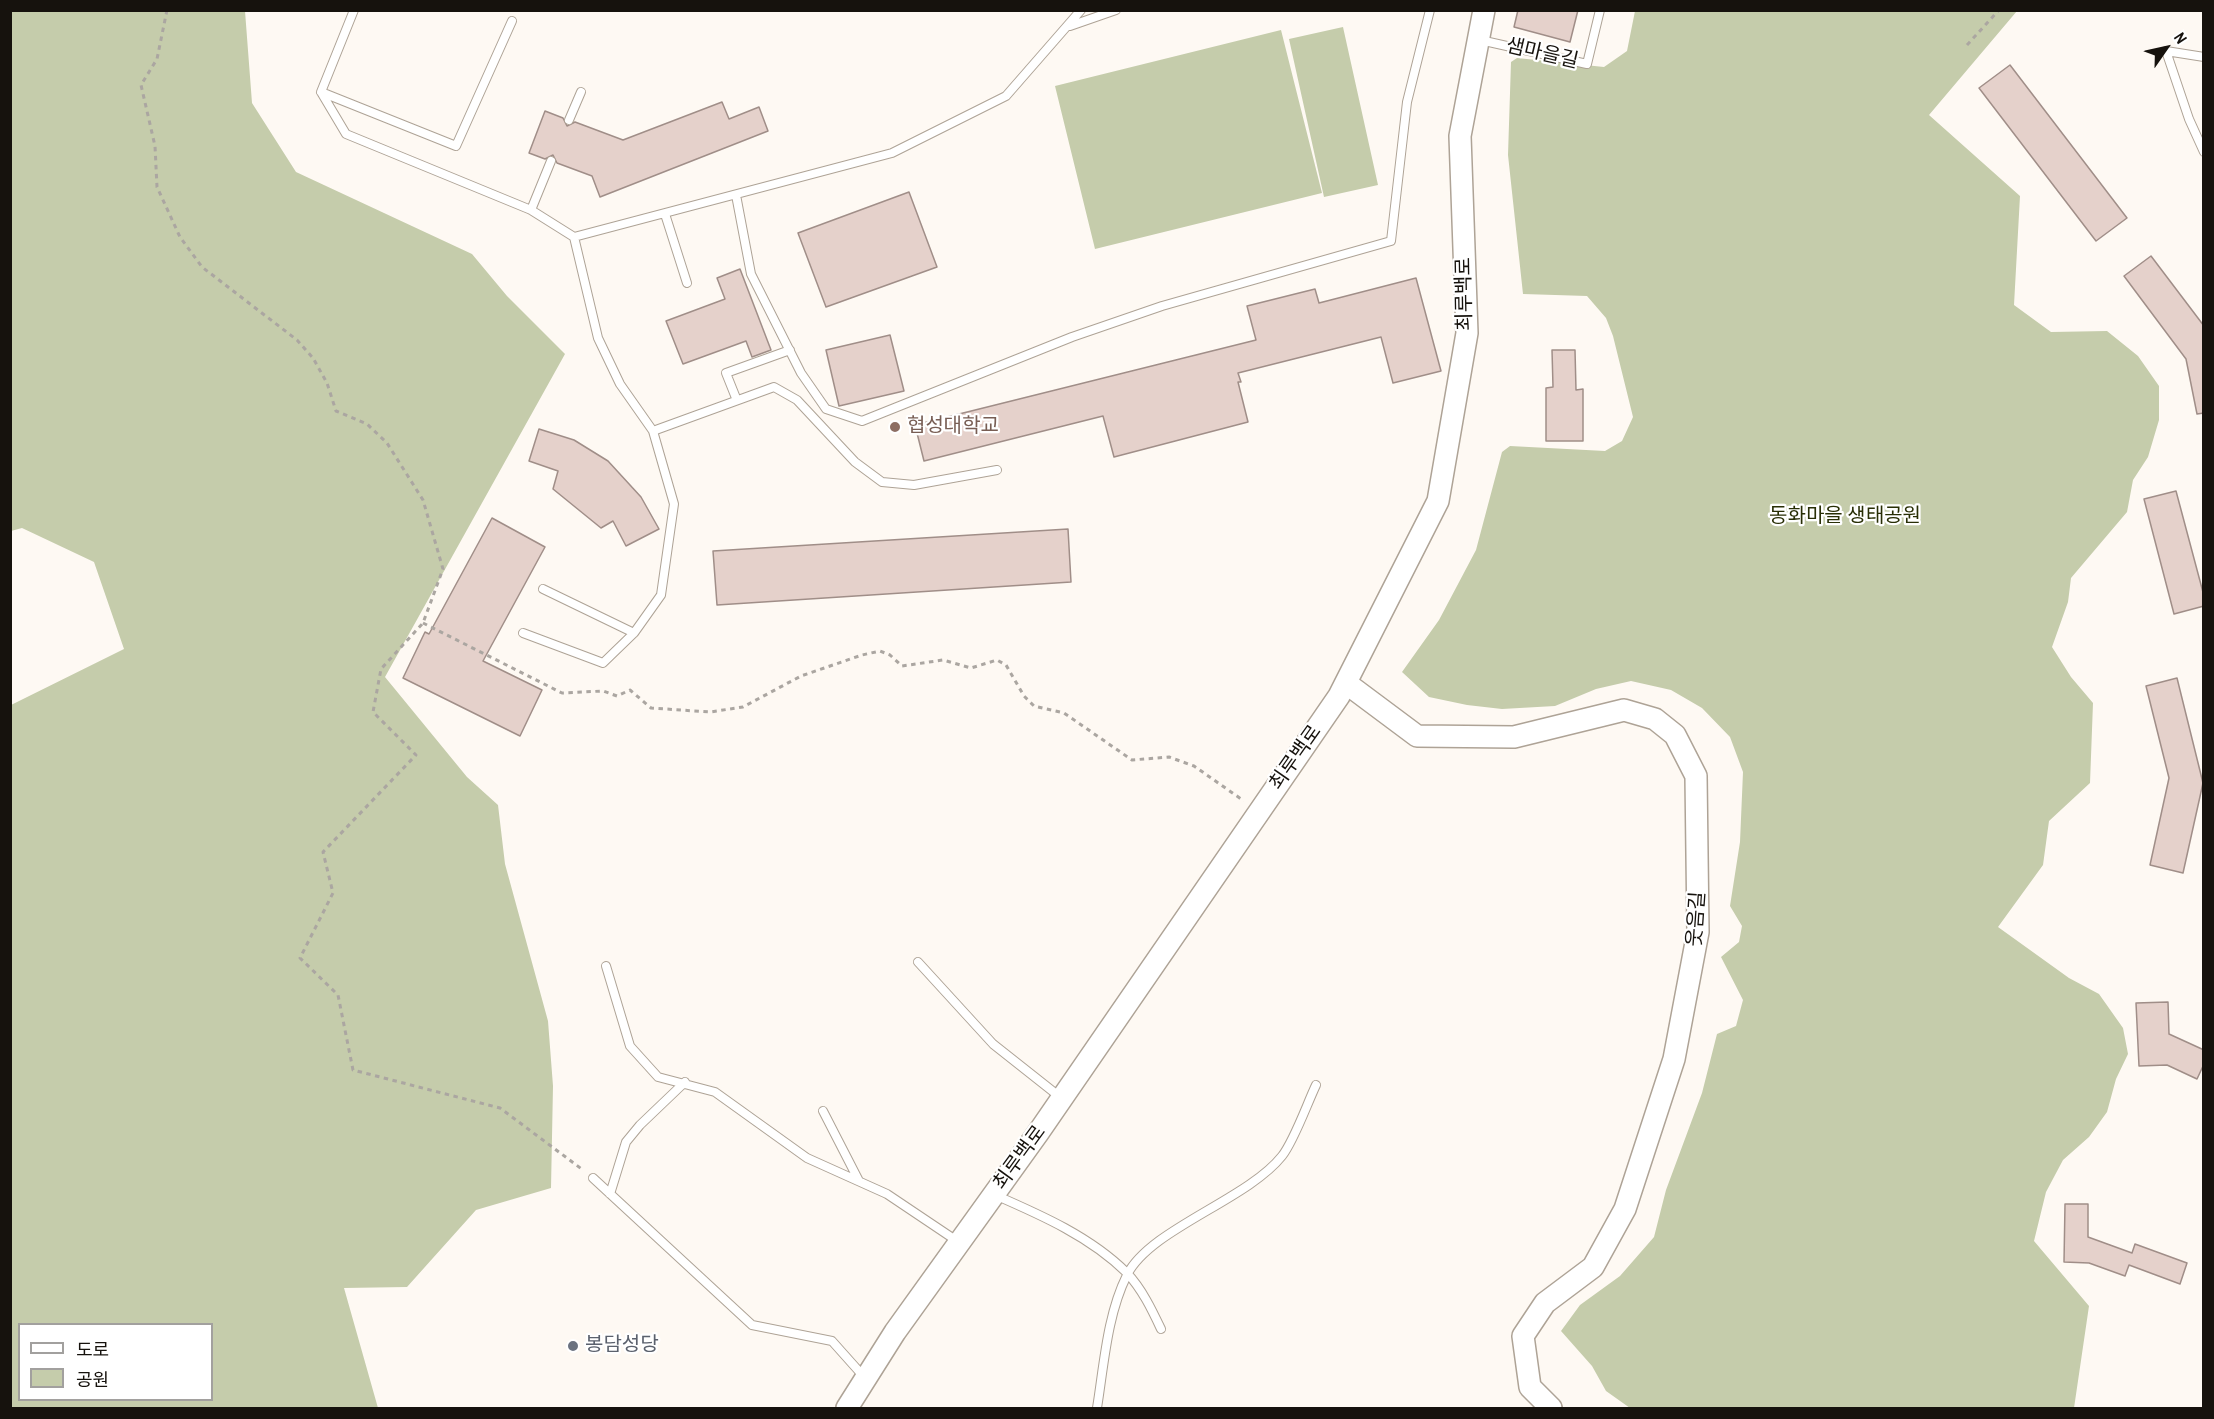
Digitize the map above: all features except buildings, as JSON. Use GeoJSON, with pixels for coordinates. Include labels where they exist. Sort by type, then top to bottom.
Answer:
{"type":"FeatureCollection","features":[{"type":"Feature","properties":{"kind":"street","name":"최루백로"},"geometry":{"type":"LineString","coordinates":[[847,1408],[895,1332],[1062,1099],[1346,683],[1438,501],[1467,333],[1460,136],[1484,10]]}},
{"type":"Feature","properties":{"kind":"street","name":"웃음길"},"geometry":{"type":"LineString","coordinates":[[1346,683],[1417,736],[1514,737],[1624,710],[1655,719],[1676,735],[1696,776],[1698,932],[1674,1059],[1625,1209],[1593,1267],[1545,1303],[1523,1336],[1530,1388],[1551,1408]]}},
{"type":"Feature","properties":{"kind":"lane"},"geometry":{"type":"LineString","coordinates":[[321,92],[354,10]]}},
{"type":"Feature","properties":{"kind":"lane"},"geometry":{"type":"LineString","coordinates":[[574,237],[892,153],[1006,96],[1081,10]]}},
{"type":"Feature","properties":{"kind":"lane"},"geometry":{"type":"LineString","coordinates":[[736,195],[751,274],[801,373],[826,409],[862,421],[1072,337],[1162,306],[1391,241],[1407,102],[1430,10]]}},
{"type":"Feature","properties":{"kind":"lane","name":"샘마을길"},"geometry":{"type":"LineString","coordinates":[[1478,39],[1587,64],[1600,10]]}},
{"type":"Feature","properties":{"kind":"lane"},"geometry":{"type":"LineString","coordinates":[[1069,26],[1114,11]]}},
{"type":"Feature","properties":{"kind":"lane"},"geometry":{"type":"LineString","coordinates":[[321,92],[456,146],[512,21]]}},
{"type":"Feature","properties":{"kind":"lane"},"geometry":{"type":"LineString","coordinates":[[2204,57],[2166,51],[2189,119],[2204,152]]}},
{"type":"Feature","properties":{"kind":"lane"},"geometry":{"type":"LineString","coordinates":[[321,92],[345,134],[531,210],[574,237],[598,338],[620,384],[653,431],[674,504],[661,595],[634,633],[603,663],[523,633]]}},
{"type":"Feature","properties":{"kind":"lane"},"geometry":{"type":"LineString","coordinates":[[569,120],[581,92]]}},
{"type":"Feature","properties":{"kind":"lane"},"geometry":{"type":"LineString","coordinates":[[531,210],[551,161]]}},
{"type":"Feature","properties":{"kind":"lane"},"geometry":{"type":"LineString","coordinates":[[665,214],[687,284]]}},
{"type":"Feature","properties":{"kind":"lane"},"geometry":{"type":"LineString","coordinates":[[736,398],[726,373],[789,350]]}},
{"type":"Feature","properties":{"kind":"lane"},"geometry":{"type":"LineString","coordinates":[[653,431],[736,398],[774,387],[797,400],[855,462],[882,482],[914,485],[997,470]]}},
{"type":"Feature","properties":{"kind":"lane"},"geometry":{"type":"LineString","coordinates":[[543,589],[634,633]]}},
{"type":"Feature","properties":{"kind":"lane"},"geometry":{"type":"LineString","coordinates":[[918,962],[993,1044],[1062,1099]]}},
{"type":"Feature","properties":{"kind":"lane"},"geometry":{"type":"LineString","coordinates":[[606,966],[630,1046],[658,1077],[685,1082],[715,1092],[807,1158],[902,1203],[959,1243]]}},
{"type":"Feature","properties":{"kind":"lane"},"geometry":{"type":"LineString","coordinates":[[610,1194],[627,1142],[640,1125],[685,1082]]}},
{"type":"Feature","properties":{"kind":"lane"},"geometry":{"type":"LineString","coordinates":[[1097,1408],[1111,1325],[1127,1274],[1148,1250],[1255,1180],[1283,1155],[1316,1085]]}},
{"type":"Feature","properties":{"kind":"lane"},"geometry":{"type":"LineString","coordinates":[[823,1112],[859,1181]]}},
{"type":"Feature","properties":{"kind":"lane"},"geometry":{"type":"LineString","coordinates":[[593,1178],[752,1325],[832,1341],[866,1379]]}},
{"type":"Feature","properties":{"kind":"lane"},"geometry":{"type":"LineString","coordinates":[[994,1194],[1048,1219],[1077,1236],[1127,1274],[1150,1304],[1161,1329]]}},
{"type":"Feature","properties":{"kind":"path"},"geometry":{"type":"LineString","coordinates":[[167,10],[158,59],[141,85],[155,146],[157,187],[180,237],[202,267],[297,340],[313,358],[327,383],[336,411],[367,424],[387,443],[423,500],[443,569],[423,623],[381,669],[373,712],[416,755],[323,852],[333,893],[300,958],[338,995],[353,1070],[501,1108],[593,1178]]}},
{"type":"Feature","properties":{"kind":"path"},"geometry":{"type":"LineString","coordinates":[[1967,45],[1999,10]]}},
{"type":"Feature","properties":{"kind":"path"},"geometry":{"type":"LineString","coordinates":[[423,623],[561,693],[603,691],[617,696],[630,690],[651,708],[694,711],[743,707],[801,676],[838,662],[880,651],[890,655],[902,666],[943,660],[972,668],[997,660],[1006,665],[1024,696],[1034,706],[1064,713],[1132,760],[1169,758],[1194,766],[1259,812]]}},
{"type":"Feature","properties":{"kind":"green space"},"geometry":{"type":"Polygon","coordinates":[[[10,11],[245,11],[252,103],[296,172],[472,254],[507,296],[565,354],[385,677],[467,777],[498,805],[505,864],[548,1021],[553,1086],[551,1188],[476,1210],[407,1287],[344,1288],[378,1408],[11,1408],[11,705],[124,649],[94,562],[22,528],[11,531],[10,11]]]}},
{"type":"Feature","properties":{"kind":"green space","name":"동화마을 생태공원"},"geometry":{"type":"Polygon","coordinates":[[[1635,11],[2017,11],[1929,115],[2020,196],[2014,305],[2051,332],[2107,331],[2138,356],[2159,386],[2159,420],[2148,457],[2133,480],[2127,512],[2071,578],[2068,602],[2052,647],[2071,677],[2093,703],[2090,783],[2049,821],[2043,865],[1998,927],[2069,978],[2099,994],[2123,1028],[2128,1054],[2116,1079],[2107,1112],[2089,1137],[2063,1160],[2046,1192],[2034,1241],[2089,1306],[2074,1408],[1630,1408],[1606,1391],[1592,1366],[1561,1331],[1580,1305],[1620,1276],[1654,1237],[1666,1190],[1702,1093],[1717,1034],[1736,1026],[1743,1000],[1721,957],[1739,942],[1742,926],[1730,906],[1740,842],[1743,772],[1730,737],[1702,708],[1671,690],[1631,681],[1596,689],[1555,706],[1502,709],[1429,697],[1402,672],[1439,620],[1476,550],[1502,452],[1510,446],[1605,451],[1622,441],[1633,417],[1613,336],[1606,318],[1587,296],[1523,294],[1508,155],[1511,62],[1517,58],[1604,67],[1627,51],[1635,11]]]}},
{"type":"Feature","properties":{"kind":"green space"},"geometry":{"type":"Polygon","coordinates":[[[1343,27],[1378,185],[1324,197],[1289,39],[1343,27]]]}},
{"type":"Feature","properties":{"kind":"green space"},"geometry":{"type":"Polygon","coordinates":[[[1281,30],[1322,193],[1095,249],[1055,86],[1281,30]]]}},
{"type":"Feature","properties":{"kind":"place","name":"협성대학교"},"geometry":{"type":"Point","coordinates":[895,427]}},
{"type":"Feature","properties":{"kind":"place","name":"봉담성당"},"geometry":{"type":"Point","coordinates":[573,1346]}}]}
